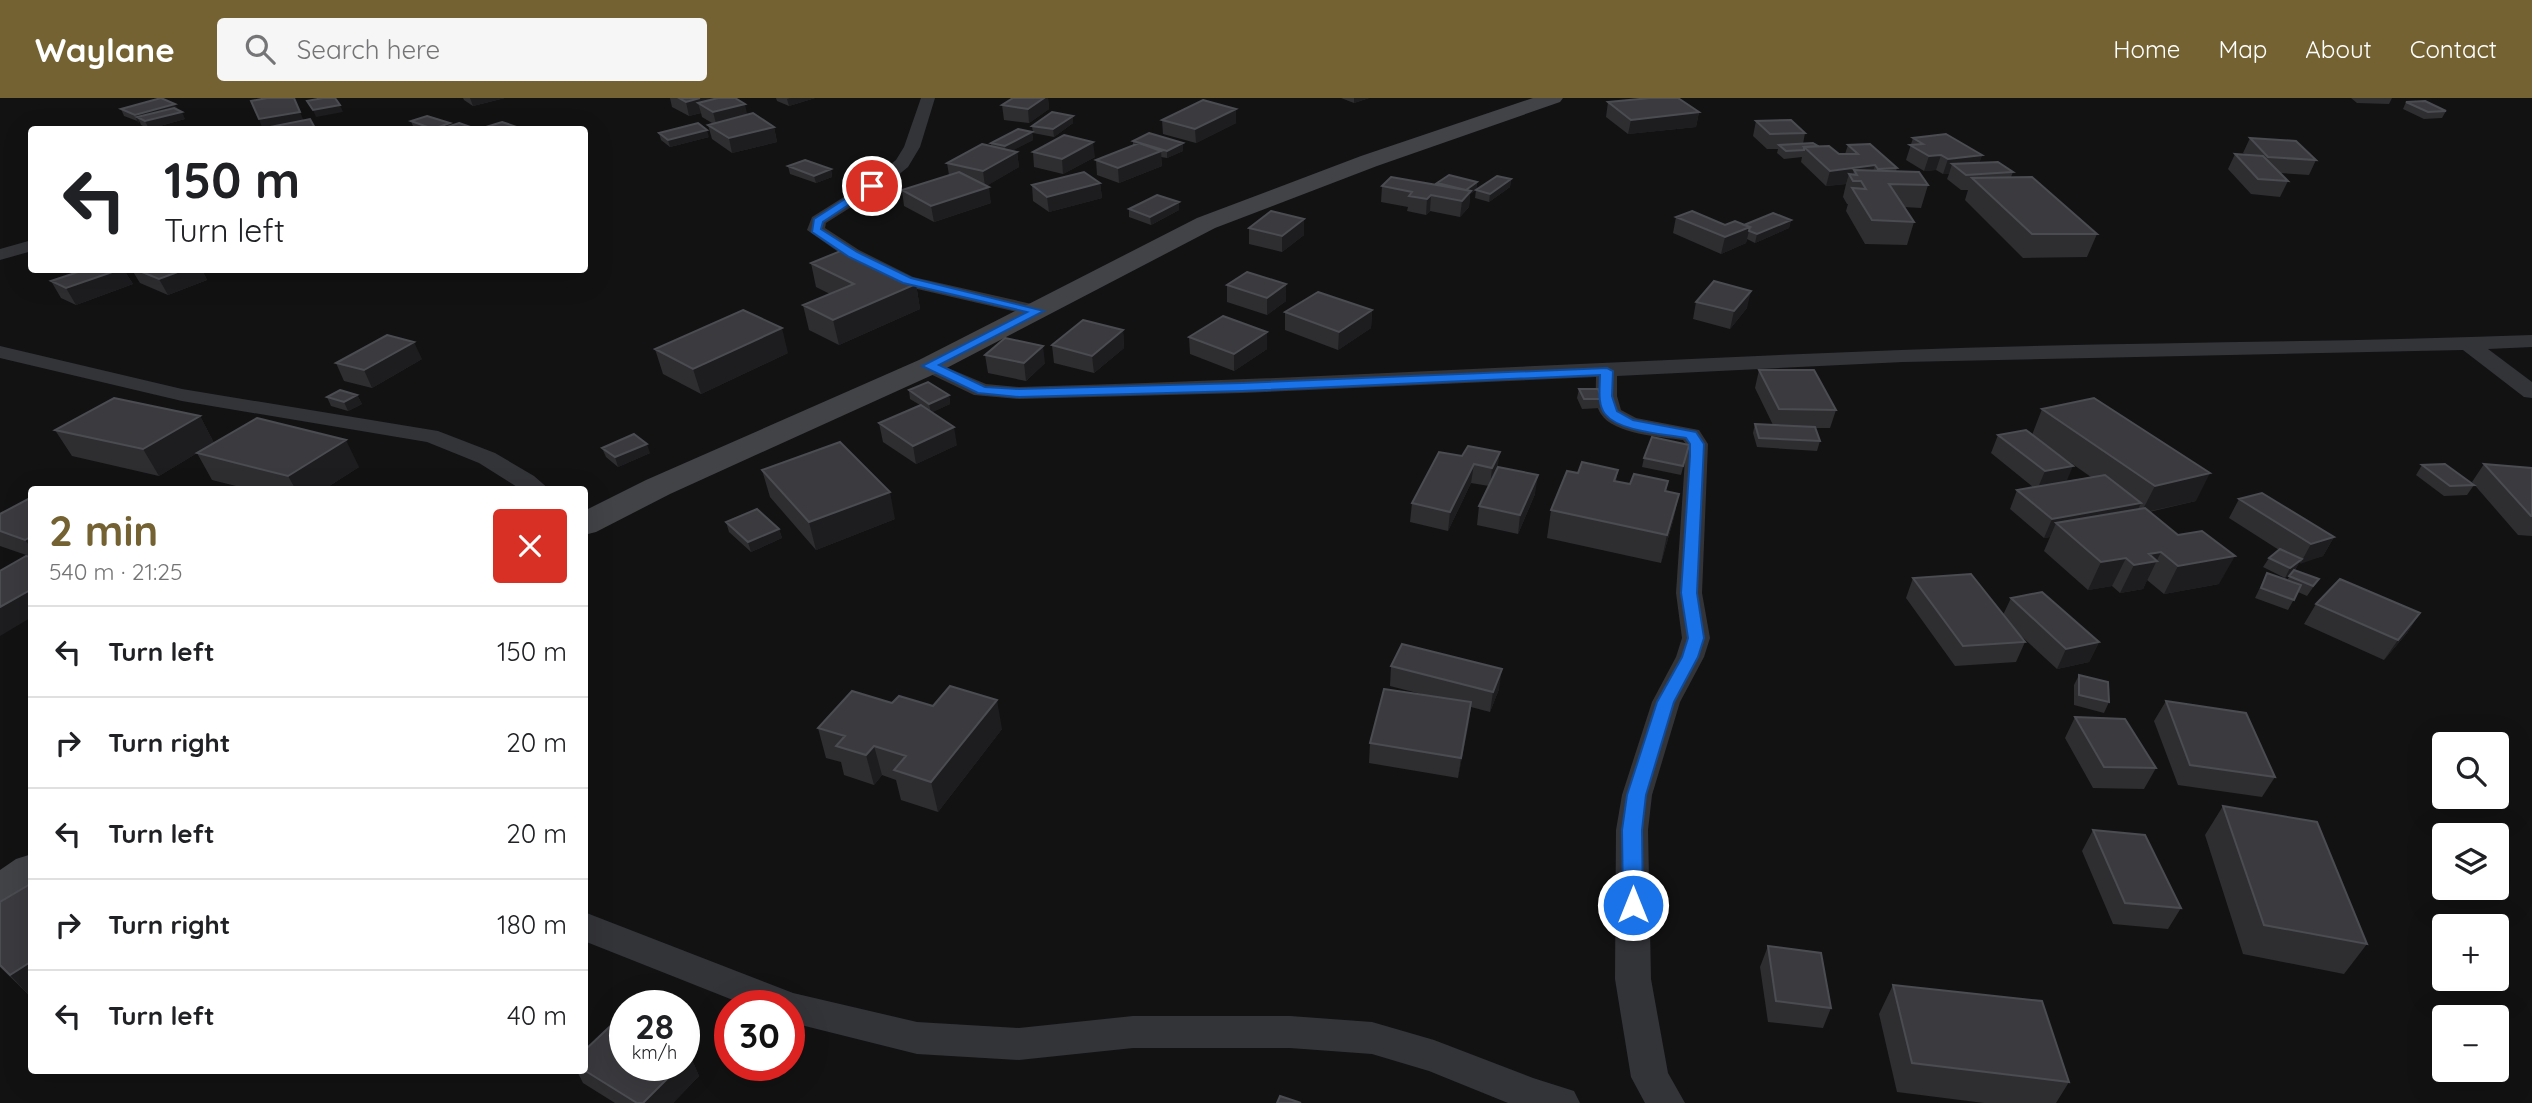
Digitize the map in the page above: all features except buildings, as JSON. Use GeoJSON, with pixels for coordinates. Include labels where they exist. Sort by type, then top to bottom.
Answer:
{"type":"FeatureCollection","features":[{"type":"Feature","properties":{"kind":"main road"},"geometry":{"type":"LineString","coordinates":[[588,523],[658,487],[929,366],[1206,223],[1344,170],[1553,98]]}},
{"type":"Feature","properties":{"kind":"main road"},"geometry":{"type":"LineString","coordinates":[[0,894],[28,875]]}},
{"type":"Feature","properties":{"kind":"street"},"geometry":{"type":"LineString","coordinates":[[928,98],[921,112],[916,138],[907,157],[891,173],[818,221],[816,230],[853,254],[907,281],[1038,311]]}},
{"type":"Feature","properties":{"kind":"street"},"geometry":{"type":"LineString","coordinates":[[0,255],[28,246]]}},
{"type":"Feature","properties":{"kind":"street"},"geometry":{"type":"LineString","coordinates":[[929,366],[982,390],[1019,393],[1242,387],[1903,356],[2532,341]]}},
{"type":"Feature","properties":{"kind":"street"},"geometry":{"type":"LineString","coordinates":[[2468,344],[2532,392]]}},
{"type":"Feature","properties":{"kind":"street"},"geometry":{"type":"LineString","coordinates":[[0,352],[182,395],[440,439],[459,444],[484,456],[532,486]]}},
{"type":"Feature","properties":{"kind":"street"},"geometry":{"type":"LineString","coordinates":[[1607,371],[1606,396],[1611,413],[1629,424],[1691,435],[1697,444],[1689,593],[1696,638],[1690,657],[1666,702],[1637,795],[1632,830],[1633,979],[1650,1077],[1666,1103]]}},
{"type":"Feature","properties":{"kind":"street"},"geometry":{"type":"LineString","coordinates":[[588,928],[745,990]]}},
{"type":"Feature","properties":{"kind":"street"},"geometry":{"type":"LineString","coordinates":[[805,1011],[916,1038],[1019,1044],[1133,1032],[1290,1032],[1372,1038],[1434,1056],[1531,1095],[1561,1103]]}},
{"type":"Feature","properties":{"kind":"route"},"geometry":{"type":"LineString","coordinates":[[872,186],[818,221],[816,230],[853,254],[907,281],[1038,311],[929,366],[982,390],[1019,393],[1242,387],[1607,371],[1606,396],[1611,413],[1629,424],[1691,435],[1697,444],[1697,456],[1689,593],[1696,638],[1690,657],[1676,678],[1666,702],[1637,795],[1632,830],[1633,905]]}}]}
